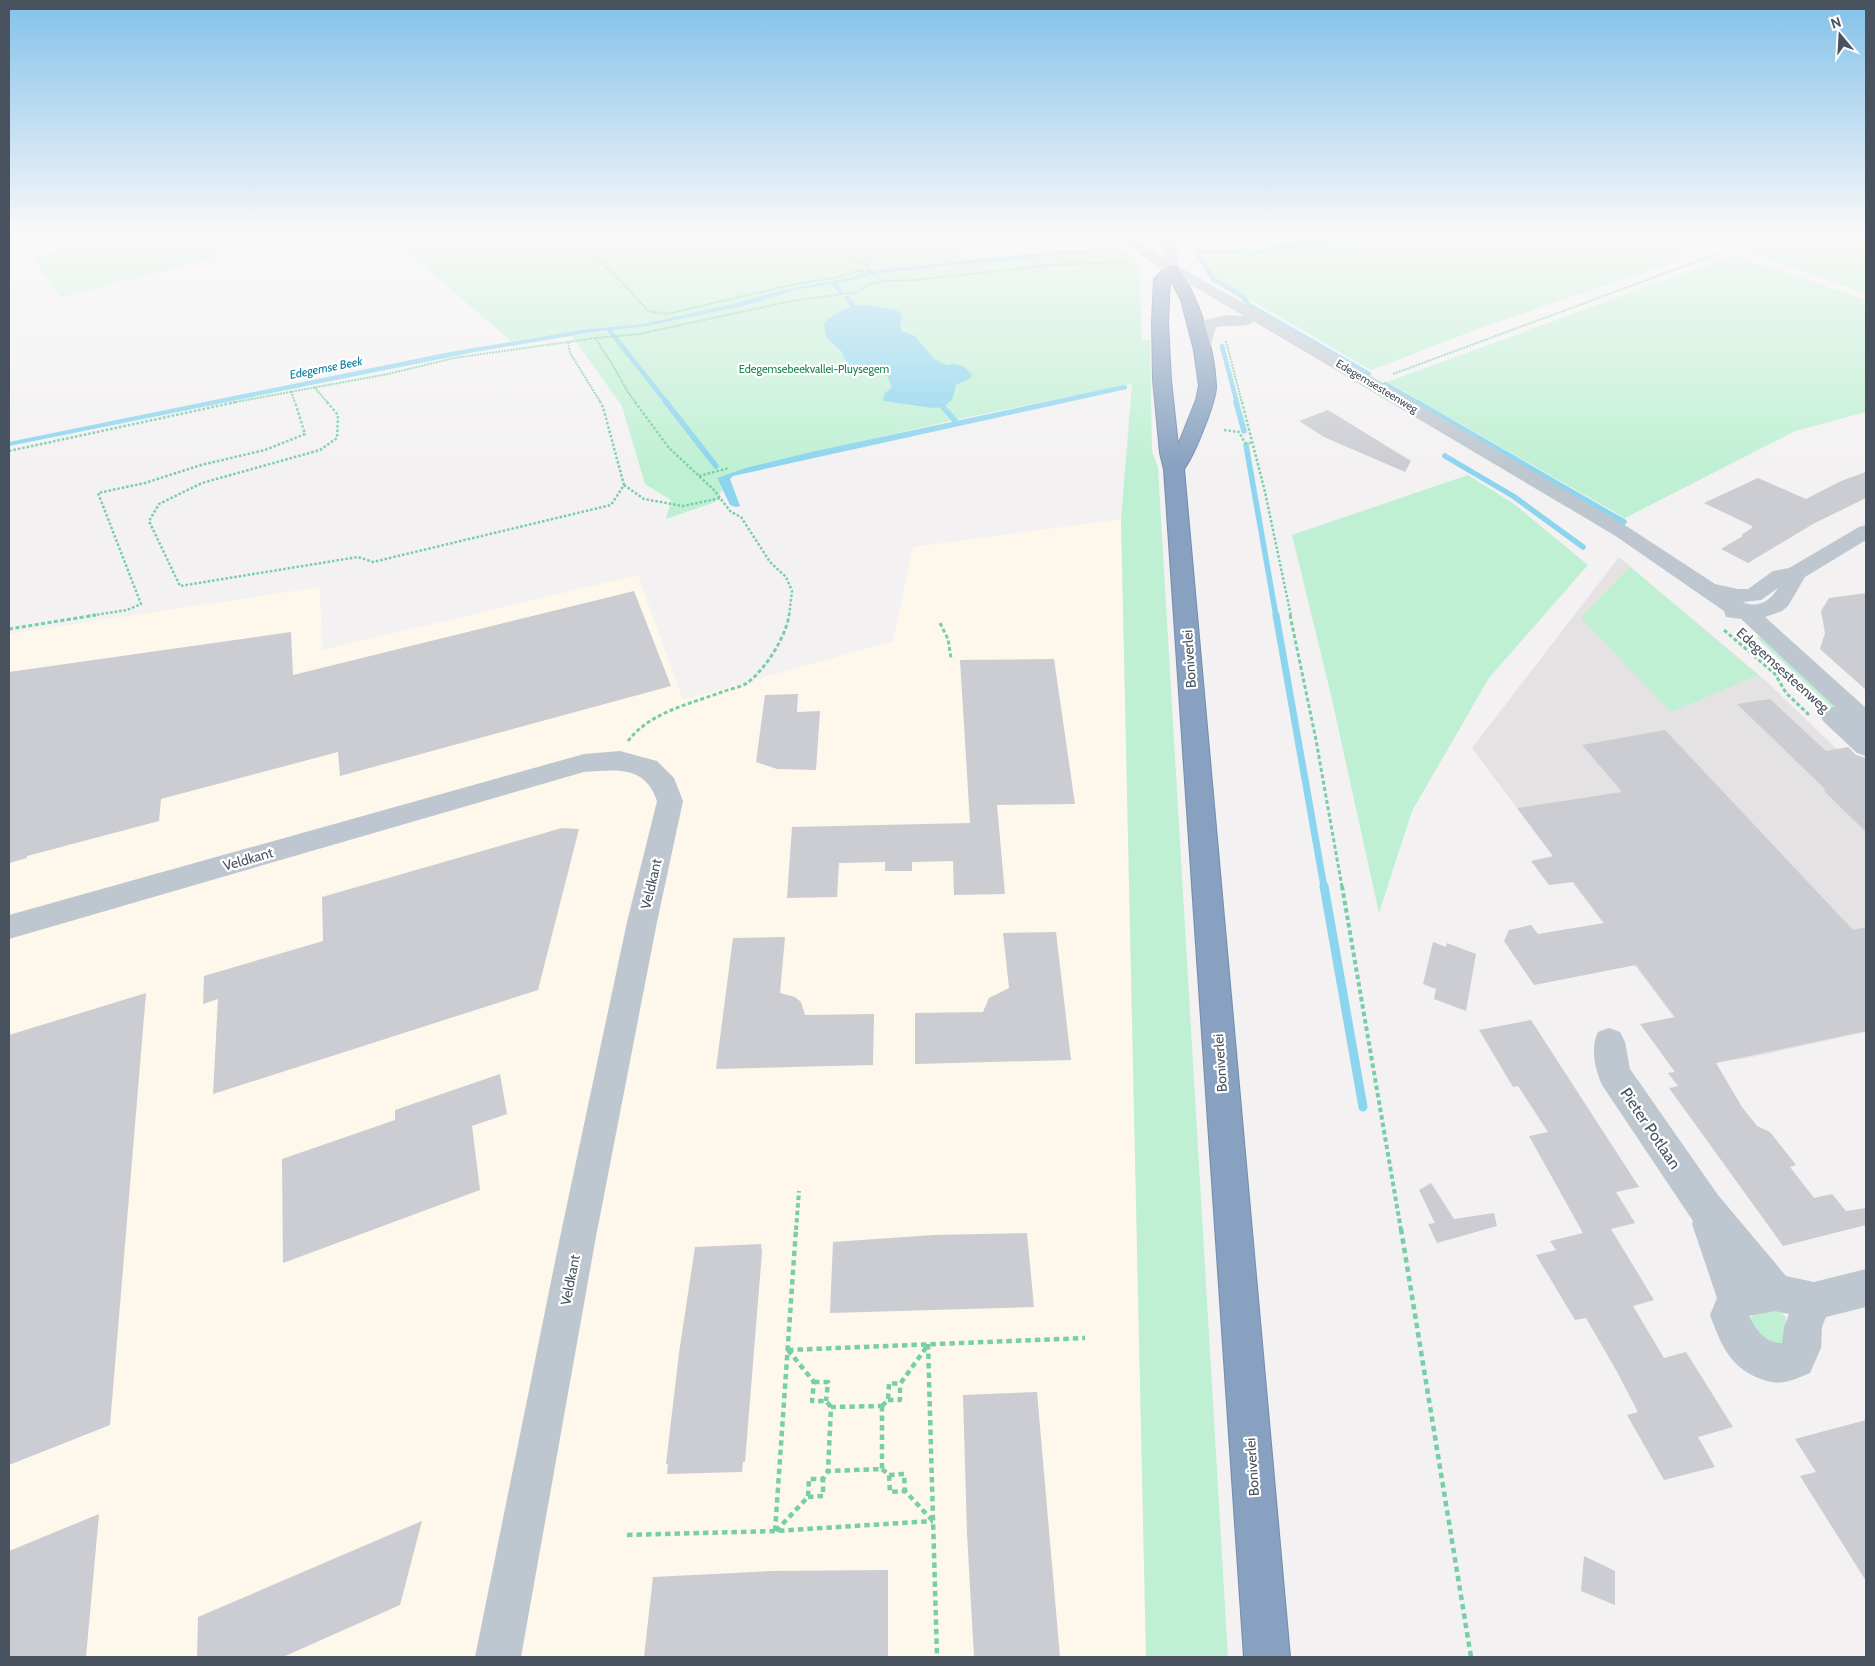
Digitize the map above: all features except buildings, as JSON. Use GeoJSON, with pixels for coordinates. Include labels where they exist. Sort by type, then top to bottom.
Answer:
{"type":"FeatureCollection","features":[{"type":"Feature","properties":{"kind":"highway","name":"Boniverlei"},"geometry":{"type":"LineString","coordinates":[[1161,313],[1162,380],[1169,453],[1174,469],[1267,1657]]}},
{"type":"Feature","properties":{"kind":"highway","name":"Boniverlei"},"geometry":{"type":"LineString","coordinates":[[1174,469],[1181,460],[1205,400],[1208,386],[1202,350],[1192,313]]}},
{"type":"Feature","properties":{"kind":"street","name":"Edegemsesteenweg"},"geometry":{"type":"LineString","coordinates":[[1225,313],[1236,320],[1277,337],[1580,518],[1640,550]]}},
{"type":"Feature","properties":{"kind":"street","name":"Edegemsesteenweg"},"geometry":{"type":"LineString","coordinates":[[1240,313],[1370,382],[1640,550],[1730,611],[1747,613],[1866,722]]}},
{"type":"Feature","properties":{"kind":"street","name":"Boniverlei"},"geometry":{"type":"LineString","coordinates":[[1202,350],[1207,328],[1211,323],[1236,320]]}},
{"type":"Feature","properties":{"kind":"street"},"geometry":{"type":"LineString","coordinates":[[1703,593],[1749,596],[1781,576],[1796,573],[1866,531]]}},
{"type":"Feature","properties":{"kind":"street"},"geometry":{"type":"LineString","coordinates":[[1844,543],[1866,556]]}},
{"type":"Feature","properties":{"kind":"street"},"geometry":{"type":"LineString","coordinates":[[1747,613],[1774,608],[1787,594],[1796,573]]}},
{"type":"Feature","properties":{"kind":"street","name":"Edegemsesteenweg"},"geometry":{"type":"LineString","coordinates":[[1703,593],[1740,631],[1866,747]]}},
{"type":"Feature","properties":{"kind":"street","name":"Veldkant"},"geometry":{"type":"LineString","coordinates":[[9,927],[575,766],[620,760],[648,768],[665,785],[670,801],[642,922],[577,1242],[498,1657]]}},
{"type":"Feature","properties":{"kind":"street","name":"Pieter Potlaan"},"geometry":{"type":"LineString","coordinates":[[1609,1042],[1614,1074],[1706,1208],[1774,1292]]}},
{"type":"Feature","properties":{"kind":"street","name":"Pieter Potlaan"},"geometry":{"type":"LineString","coordinates":[[1706,1208],[1737,1300]]}},
{"type":"Feature","properties":{"kind":"street"},"geometry":{"type":"LineString","coordinates":[[1814,1301],[1804,1327],[1801,1348],[1796,1359],[1783,1364],[1764,1361],[1746,1349],[1734,1332],[1729,1315],[1737,1300],[1774,1292],[1814,1301],[1866,1288]]}},
{"type":"Feature","properties":{"kind":"path"},"geometry":{"type":"LineString","coordinates":[[659,313],[672,313]]}},
{"type":"Feature","properties":{"kind":"path"},"geometry":{"type":"LineString","coordinates":[[9,452],[116,427],[291,391],[388,374],[454,358],[596,338],[609,338],[740,313]]}},
{"type":"Feature","properties":{"kind":"path"},"geometry":{"type":"LineString","coordinates":[[1370,382],[1558,313]]}},
{"type":"Feature","properties":{"kind":"path"},"geometry":{"type":"LineString","coordinates":[[1236,320],[1240,330],[1226,340],[1265,492],[1318,750],[1381,1106],[1472,1657]]}},
{"type":"Feature","properties":{"kind":"path"},"geometry":{"type":"LineString","coordinates":[[596,338],[601,349],[615,368],[625,389],[645,417],[669,448],[721,498],[731,512],[741,517],[770,562],[786,577],[792,592],[788,623],[775,652],[747,683],[659,715],[634,733],[612,761]]}},
{"type":"Feature","properties":{"kind":"path"},"geometry":{"type":"LineString","coordinates":[[568,342],[570,354],[603,407],[624,485],[644,499],[683,506],[721,498]]}},
{"type":"Feature","properties":{"kind":"path"},"geometry":{"type":"LineString","coordinates":[[314,387],[338,415],[337,438],[320,450],[202,482],[159,504],[149,520],[180,586],[358,557],[373,562],[611,504],[624,485]]}},
{"type":"Feature","properties":{"kind":"path"},"geometry":{"type":"LineString","coordinates":[[9,628],[127,610],[142,604],[98,493],[145,483],[201,465],[265,450],[305,434],[291,391]]}},
{"type":"Feature","properties":{"kind":"path"},"geometry":{"type":"LineString","coordinates":[[1224,430],[1239,432],[1245,443],[1251,443]]}},
{"type":"Feature","properties":{"kind":"path"},"geometry":{"type":"LineString","coordinates":[[698,476],[729,468]]}},
{"type":"Feature","properties":{"kind":"path"},"geometry":{"type":"LineString","coordinates":[[940,623],[948,639],[951,658]]}},
{"type":"Feature","properties":{"kind":"path"},"geometry":{"type":"LineString","coordinates":[[1722,629],[1775,674],[1786,693],[1813,718]]}},
{"type":"Feature","properties":{"kind":"path"},"geometry":{"type":"LineString","coordinates":[[775,1531],[799,1191]]}},
{"type":"Feature","properties":{"kind":"path"},"geometry":{"type":"LineString","coordinates":[[788,1350],[1085,1338]]}},
{"type":"Feature","properties":{"kind":"path"},"geometry":{"type":"LineString","coordinates":[[888,1400],[900,1400],[900,1384],[928,1344]]}},
{"type":"Feature","properties":{"kind":"path"},"geometry":{"type":"LineString","coordinates":[[928,1344],[936,1657]]}},
{"type":"Feature","properties":{"kind":"path"},"geometry":{"type":"LineString","coordinates":[[788,1350],[814,1382],[812,1401],[826,1401]]}},
{"type":"Feature","properties":{"kind":"path"},"geometry":{"type":"LineString","coordinates":[[808,1497],[823,1496],[823,1479],[828,1471],[831,1407],[826,1401],[828,1382],[814,1382]]}},
{"type":"Feature","properties":{"kind":"path"},"geometry":{"type":"LineString","coordinates":[[831,1407],[882,1406],[888,1400],[889,1384],[900,1384]]}},
{"type":"Feature","properties":{"kind":"path"},"geometry":{"type":"LineString","coordinates":[[882,1406],[882,1469]]}},
{"type":"Feature","properties":{"kind":"path"},"geometry":{"type":"LineString","coordinates":[[828,1471],[882,1469],[889,1475],[904,1474],[904,1491],[933,1521]]}},
{"type":"Feature","properties":{"kind":"path"},"geometry":{"type":"LineString","coordinates":[[889,1475],[890,1492],[904,1491]]}},
{"type":"Feature","properties":{"kind":"path"},"geometry":{"type":"LineString","coordinates":[[775,1531],[808,1497],[809,1479],[823,1479]]}},
{"type":"Feature","properties":{"kind":"path"},"geometry":{"type":"LineString","coordinates":[[627,1534],[775,1531],[933,1521]]}},
{"type":"Feature","properties":{"kind":"shaded area"},"geometry":{"type":"Polygon","coordinates":[[[1121,519],[1146,1657],[9,1657],[9,634],[320,587],[322,650],[638,575],[683,700],[893,641],[913,547],[1121,519]]]}},
{"type":"Feature","properties":{"kind":"shaded area"},"geometry":{"type":"Polygon","coordinates":[[[1619,557],[1766,681],[1866,777],[1866,1032],[1743,1059],[1707,1062],[1472,748],[1619,557]]]}},
{"type":"Feature","properties":{"kind":"green space"},"geometry":{"type":"Polygon","coordinates":[[[478,313],[693,313],[643,324],[591,329],[511,341],[478,313]]]}},
{"type":"Feature","properties":{"kind":"green space","name":"Edegemsebeekvallei-Pluysegem"},"geometry":{"type":"Polygon","coordinates":[[[711,313],[1141,313],[1142,341],[1150,340],[1152,451],[1158,468],[1228,1657],[1146,1657],[1121,519],[1132,384],[968,417],[745,468],[717,478],[722,490],[715,502],[666,519],[671,500],[645,484],[622,406],[572,336],[647,326],[711,313]]]}},
{"type":"Feature","properties":{"kind":"green space"},"geometry":{"type":"Polygon","coordinates":[[[1273,313],[1524,313],[1491,324],[1371,370],[1273,313]]]}},
{"type":"Feature","properties":{"kind":"green space"},"geometry":{"type":"Polygon","coordinates":[[[1576,313],[1866,313],[1866,412],[1795,431],[1625,518],[1387,382],[1576,313]]]}},
{"type":"Feature","properties":{"kind":"green space"},"geometry":{"type":"Polygon","coordinates":[[[1468,475],[1514,504],[1588,565],[1489,678],[1412,811],[1379,913],[1331,695],[1292,535],[1468,475]]]}},
{"type":"Feature","properties":{"kind":"green space"},"geometry":{"type":"Polygon","coordinates":[[[1630,567],[1758,675],[1671,712],[1581,618],[1630,567]]]}},
{"type":"Feature","properties":{"kind":"green space"},"geometry":{"type":"Polygon","coordinates":[[[1765,636],[1866,728],[1866,740],[1756,637],[1765,636]]]}},
{"type":"Feature","properties":{"kind":"green space"},"geometry":{"type":"Polygon","coordinates":[[[1776,1310],[1781,1311],[1786,1318],[1782,1345],[1775,1350],[1747,1320],[1754,1315],[1776,1310]]]}},
{"type":"Feature","properties":{"kind":"water"},"geometry":{"type":"Polygon","coordinates":[[[693,313],[711,313],[647,326],[588,333],[475,352],[9,446],[9,442],[450,352],[581,330],[643,324],[693,313]]]}},
{"type":"Feature","properties":{"kind":"water"},"geometry":{"type":"Polygon","coordinates":[[[837,313],[900,313],[902,314],[900,327],[902,331],[915,336],[934,359],[947,365],[963,366],[972,375],[971,378],[956,385],[952,400],[943,407],[933,408],[883,401],[884,394],[892,387],[887,376],[853,368],[841,351],[828,339],[824,323],[837,313]]]}},
{"type":"Feature","properties":{"kind":"water"},"geometry":{"type":"Polygon","coordinates":[[[1124,385],[1127,386],[1127,389],[733,476],[730,479],[740,506],[736,507],[730,505],[717,478],[745,468],[811,452],[1124,385]]]}},
{"type":"Feature","properties":{"kind":"waterway"},"geometry":{"type":"LineString","coordinates":[[1262,313],[1369,374]]}},
{"type":"Feature","properties":{"kind":"waterway"},"geometry":{"type":"LineString","coordinates":[[610,331],[667,403]]}},
{"type":"Feature","properties":{"kind":"waterway"},"geometry":{"type":"LineString","coordinates":[[1222,346],[1237,403]]}},
{"type":"Feature","properties":{"kind":"waterway"},"geometry":{"type":"LineString","coordinates":[[1385,384],[1418,403]]}},
{"type":"Feature","properties":{"kind":"waterway"},"geometry":{"type":"LineString","coordinates":[[666,402],[716,466]]}},
{"type":"Feature","properties":{"kind":"waterway"},"geometry":{"type":"LineString","coordinates":[[1236,402],[1244,431]]}},
{"type":"Feature","properties":{"kind":"waterway"},"geometry":{"type":"LineString","coordinates":[[1416,402],[1624,522]]}},
{"type":"Feature","properties":{"kind":"waterway"},"geometry":{"type":"LineString","coordinates":[[943,407],[957,423]]}},
{"type":"Feature","properties":{"kind":"waterway"},"geometry":{"type":"LineString","coordinates":[[1246,445],[1276,616]]}},
{"type":"Feature","properties":{"kind":"waterway"},"geometry":{"type":"LineString","coordinates":[[1445,456],[1513,496],[1583,547]]}},
{"type":"Feature","properties":{"kind":"waterway"},"geometry":{"type":"LineString","coordinates":[[1276,615],[1324,887]]}},
{"type":"Feature","properties":{"kind":"waterway"},"geometry":{"type":"LineString","coordinates":[[1324,886],[1363,1107]]}},
{"type":"Feature","properties":{"kind":"water label","name":"Edegemse Beek"},"geometry":{"type":"Point","coordinates":[326,368]}}]}
